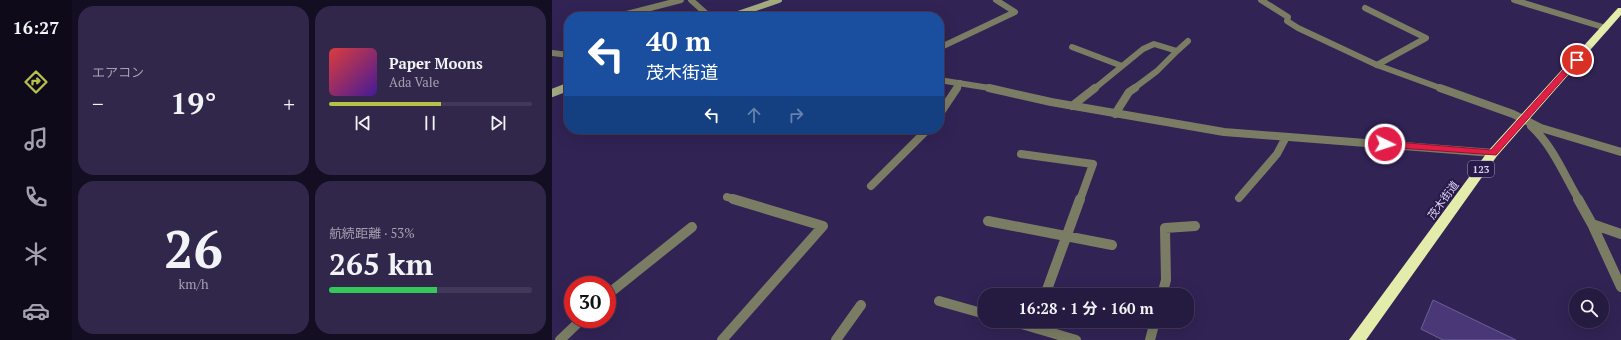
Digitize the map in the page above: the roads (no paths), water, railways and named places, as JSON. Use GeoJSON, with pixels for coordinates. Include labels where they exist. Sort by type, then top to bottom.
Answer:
{"type":"FeatureCollection","features":[{"type":"Feature","properties":{"kind":"highway","name":"茂木街道"},"geometry":{"type":"LineString","coordinates":[[1357,340],[1493,153],[1621,10]]}},
{"type":"Feature","properties":{"kind":"street"},"geometry":{"type":"LineString","coordinates":[[634,12],[681,0]]}},
{"type":"Feature","properties":{"kind":"street"},"geometry":{"type":"LineString","coordinates":[[691,0],[704,12]]}},
{"type":"Feature","properties":{"kind":"street"},"geometry":{"type":"LineString","coordinates":[[744,12],[779,0]]}},
{"type":"Feature","properties":{"kind":"street"},"geometry":{"type":"LineString","coordinates":[[944,45],[1015,12],[996,0]]}},
{"type":"Feature","properties":{"kind":"street"},"geometry":{"type":"LineString","coordinates":[[1261,0],[1288,16],[1288,21],[1298,28],[1377,65],[1513,114],[1551,131],[1621,152]]}},
{"type":"Feature","properties":{"kind":"street"},"geometry":{"type":"LineString","coordinates":[[1514,0],[1606,28]]}},
{"type":"Feature","properties":{"kind":"street"},"geometry":{"type":"LineString","coordinates":[[1365,8],[1426,38],[1377,65]]}},
{"type":"Feature","properties":{"kind":"street"},"geometry":{"type":"LineString","coordinates":[[1115,114],[1130,92],[1157,71],[1188,42]]}},
{"type":"Feature","properties":{"kind":"street"},"geometry":{"type":"LineString","coordinates":[[1072,106],[1143,49],[1154,44],[1177,51]]}},
{"type":"Feature","properties":{"kind":"street"},"geometry":{"type":"LineString","coordinates":[[1072,47],[1122,66]]}},
{"type":"Feature","properties":{"kind":"street"},"geometry":{"type":"LineString","coordinates":[[552,53],[564,54]]}},
{"type":"Feature","properties":{"kind":"street"},"geometry":{"type":"LineString","coordinates":[[944,81],[998,89],[1051,102],[1115,114],[1224,132],[1493,153]]}},
{"type":"Feature","properties":{"kind":"street"},"geometry":{"type":"LineString","coordinates":[[944,107],[960,83]]}},
{"type":"Feature","properties":{"kind":"street"},"geometry":{"type":"LineString","coordinates":[[552,93],[564,88]]}},
{"type":"Feature","properties":{"kind":"street"},"geometry":{"type":"LineString","coordinates":[[1522,119],[1537,130],[1545,141],[1592,224],[1621,287]]}},
{"type":"Feature","properties":{"kind":"street"},"geometry":{"type":"LineString","coordinates":[[871,186],[923,134]]}},
{"type":"Feature","properties":{"kind":"street"},"geometry":{"type":"LineString","coordinates":[[1239,198],[1277,154],[1286,137]]}},
{"type":"Feature","properties":{"kind":"street"},"geometry":{"type":"LineString","coordinates":[[1022,154],[1093,164],[1048,288]]}},
{"type":"Feature","properties":{"kind":"street"},"geometry":{"type":"LineString","coordinates":[[722,340],[823,226],[728,197]]}},
{"type":"Feature","properties":{"kind":"street"},"geometry":{"type":"LineString","coordinates":[[988,221],[1112,245]]}},
{"type":"Feature","properties":{"kind":"street"},"geometry":{"type":"LineString","coordinates":[[1592,224],[1621,234]]}},
{"type":"Feature","properties":{"kind":"street"},"geometry":{"type":"LineString","coordinates":[[1164,288],[1166,280],[1165,228],[1195,226]]}},
{"type":"Feature","properties":{"kind":"street"},"geometry":{"type":"LineString","coordinates":[[616,289],[692,227]]}},
{"type":"Feature","properties":{"kind":"street"},"geometry":{"type":"LineString","coordinates":[[939,301],[978,312]]}},
{"type":"Feature","properties":{"kind":"street"},"geometry":{"type":"LineString","coordinates":[[836,340],[861,305]]}},
{"type":"Feature","properties":{"kind":"street"},"geometry":{"type":"LineString","coordinates":[[552,338],[561,340],[573,328]]}},
{"type":"Feature","properties":{"kind":"street"},"geometry":{"type":"LineString","coordinates":[[1044,328],[1076,340]]}},
{"type":"Feature","properties":{"kind":"street"},"geometry":{"type":"LineString","coordinates":[[1150,340],[1153,328]]}}]}
